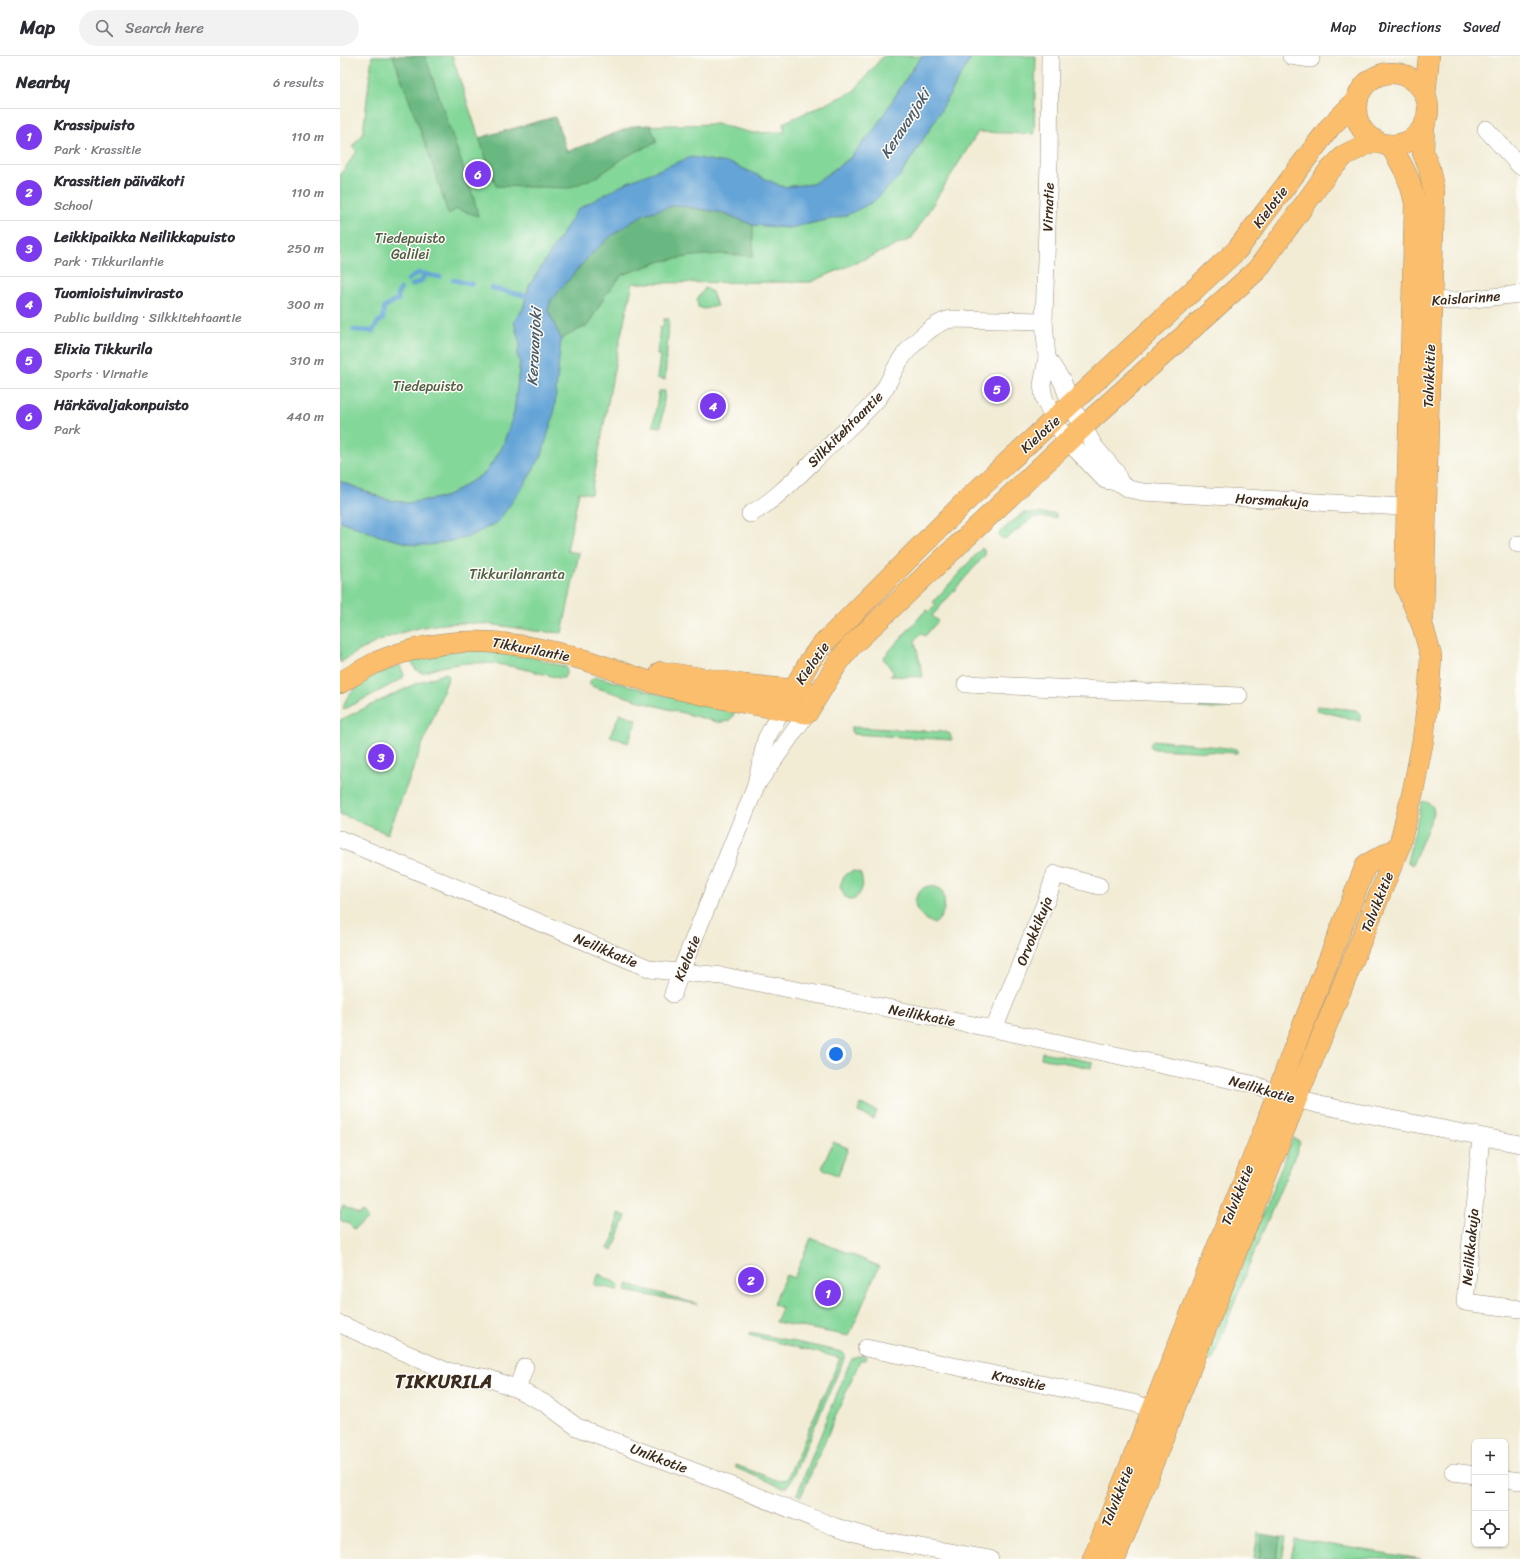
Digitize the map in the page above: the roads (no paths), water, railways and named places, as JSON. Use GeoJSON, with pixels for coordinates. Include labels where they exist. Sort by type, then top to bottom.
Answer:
{"type":"FeatureCollection","features":[{"type":"Feature","properties":{"kind":"main road"},"geometry":{"type":"LineString","coordinates":[[1386,74],[1400,56]]}},
{"type":"Feature","properties":{"kind":"main road"},"geometry":{"type":"LineString","coordinates":[[1425,94],[1419,85],[1408,77],[1398,74],[1386,74],[1370,81],[1365,86],[1358,99],[1357,114],[1360,125],[1364,130],[1383,142],[1402,143],[1418,134],[1424,126],[1428,112],[1425,94],[1429,56]]}},
{"type":"Feature","properties":{"kind":"main road","name":"Kielotie"},"geometry":{"type":"LineString","coordinates":[[782,709],[810,661],[820,647],[968,499],[1072,405],[1237,250],[1330,127],[1358,99]]}},
{"type":"Feature","properties":{"kind":"main road","name":"Talvikkitie"},"geometry":{"type":"LineString","coordinates":[[1421,301],[1434,192],[1431,175],[1423,153],[1424,126]]}},
{"type":"Feature","properties":{"kind":"main road","name":"Kielotie"},"geometry":{"type":"LineString","coordinates":[[807,713],[837,664],[850,647],[1069,442],[1084,426],[1257,270],[1328,172],[1345,155],[1383,142]]}},
{"type":"Feature","properties":{"kind":"main road","name":"Talvikkitie"},"geometry":{"type":"LineString","coordinates":[[1093,1559],[1161,1412],[1287,1097],[1399,847],[1413,791],[1423,740],[1431,656],[1423,627],[1405,584],[1416,508],[1421,301],[1415,203],[1411,184],[1403,166],[1383,142]]}},
{"type":"Feature","properties":{"kind":"main road","name":"Tikkurilantie"},"geometry":{"type":"LineString","coordinates":[[340,682],[376,663],[394,656],[435,645],[469,641],[496,641],[517,644],[573,657],[637,678],[681,690],[742,703],[807,713]]}},
{"type":"Feature","properties":{"kind":"main road","name":"Tikkurilantie"},"geometry":{"type":"LineString","coordinates":[[610,668],[656,671],[745,685],[820,692]]}},
{"type":"Feature","properties":{"kind":"main road","name":"Tikkurilantie"},"geometry":{"type":"LineString","coordinates":[[340,691],[360,672]]}},
{"type":"Feature","properties":{"kind":"main road","name":"Talvikkitie"},"geometry":{"type":"LineString","coordinates":[[1115,1559],[1161,1412]]}},
{"type":"Feature","properties":{"kind":"street","name":"Virnatie"},"geometry":{"type":"LineString","coordinates":[[1050,56],[1049,164],[1044,321],[1047,358],[1042,385],[1044,398],[1054,421],[1069,442]]}},
{"type":"Feature","properties":{"kind":"street"},"geometry":{"type":"LineString","coordinates":[[1290,56],[1311,59]]}},
{"type":"Feature","properties":{"kind":"street"},"geometry":{"type":"LineString","coordinates":[[1486,129],[1520,166]]}},
{"type":"Feature","properties":{"kind":"street","name":"Kaislarinne"},"geometry":{"type":"LineString","coordinates":[[1421,301],[1455,301],[1520,294]]}},
{"type":"Feature","properties":{"kind":"street","name":"Silkkitehtaantie"},"geometry":{"type":"LineString","coordinates":[[750,514],[760,509],[792,481],[863,414],[883,392],[901,359],[937,324],[952,319],[1044,321]]}},
{"type":"Feature","properties":{"kind":"street","name":"Virnatie"},"geometry":{"type":"LineString","coordinates":[[1047,358],[1062,381],[1072,405],[1084,426]]}},
{"type":"Feature","properties":{"kind":"street"},"geometry":{"type":"LineString","coordinates":[[1084,426],[1094,446],[1116,472],[1120,483]]}},
{"type":"Feature","properties":{"kind":"street","name":"Horsmakuja"},"geometry":{"type":"LineString","coordinates":[[1069,442],[1105,480],[1120,483],[1129,489],[1143,492],[1416,508]]}},
{"type":"Feature","properties":{"kind":"street"},"geometry":{"type":"LineString","coordinates":[[966,684],[1239,696]]}},
{"type":"Feature","properties":{"kind":"street","name":"Kielotie"},"geometry":{"type":"LineString","coordinates":[[673,994],[680,973],[755,788],[766,739],[782,709]]}},
{"type":"Feature","properties":{"kind":"street","name":"Kielotie"},"geometry":{"type":"LineString","coordinates":[[755,788],[807,713]]}},
{"type":"Feature","properties":{"kind":"street","name":"Neilikkatie"},"geometry":{"type":"LineString","coordinates":[[340,839],[650,969],[729,977],[994,1029],[1256,1085],[1287,1097],[1320,1106],[1520,1144]]}},
{"type":"Feature","properties":{"kind":"street","name":"Orvokkikuja"},"geometry":{"type":"LineString","coordinates":[[994,1029],[1046,903],[1055,874],[1099,886]]}},
{"type":"Feature","properties":{"kind":"street","name":"Neilikkakuja"},"geometry":{"type":"LineString","coordinates":[[1481,1137],[1465,1302],[1520,1309]]}},
{"type":"Feature","properties":{"kind":"street","name":"Unikkotie"},"geometry":{"type":"LineString","coordinates":[[340,1324],[446,1371],[488,1378],[517,1389],[546,1404],[577,1427],[833,1526],[874,1539],[990,1559]]}},
{"type":"Feature","properties":{"kind":"street","name":"Krassitie"},"geometry":{"type":"LineString","coordinates":[[866,1348],[1161,1412]]}},
{"type":"Feature","properties":{"kind":"street"},"geometry":{"type":"LineString","coordinates":[[517,1389],[525,1367]]}},
{"type":"Feature","properties":{"kind":"street"},"geometry":{"type":"LineString","coordinates":[[1453,1472],[1472,1475]]}},
{"type":"Feature","properties":{"kind":"street"},"geometry":{"type":"LineString","coordinates":[[1508,1479],[1520,1481]]}},
{"type":"Feature","properties":{"kind":"water","name":"Keravanjoki"},"geometry":{"type":"Polygon","coordinates":[[[922,56],[972,56],[934,122],[900,176],[873,202],[845,216],[789,228],[753,225],[724,213],[676,205],[644,214],[611,236],[589,256],[551,300],[548,310],[561,339],[554,413],[542,455],[524,485],[497,523],[466,538],[430,545],[415,545],[380,536],[340,521],[340,481],[384,499],[407,503],[445,497],[486,472],[502,448],[514,413],[520,361],[517,355],[520,345],[514,321],[523,309],[529,286],[578,209],[628,182],[691,157],[733,164],[783,187],[813,184],[849,159],[874,130],[922,56]]]}},
{"type":"Feature","properties":{"kind":"waterway"},"geometry":{"type":"LineString","coordinates":[[408,280],[418,273],[440,277]]}},
{"type":"Feature","properties":{"kind":"waterway"},"geometry":{"type":"LineString","coordinates":[[412,285],[421,281],[426,274]]}},
{"type":"Feature","properties":{"kind":"waterway"},"geometry":{"type":"LineString","coordinates":[[453,280],[472,284]]}},
{"type":"Feature","properties":{"kind":"waterway"},"geometry":{"type":"LineString","coordinates":[[491,288],[532,297]]}},
{"type":"Feature","properties":{"kind":"waterway"},"geometry":{"type":"LineString","coordinates":[[353,330],[373,331],[378,322],[383,319],[384,308],[398,300],[398,293],[401,289]]}},
{"type":"Feature","properties":{"kind":"place","name":"Härkävaljakonpuisto"},"geometry":{"type":"Point","coordinates":[478,174]}},
{"type":"Feature","properties":{"kind":"place","name":"Elixia Tikkurila"},"geometry":{"type":"Point","coordinates":[997,389]}},
{"type":"Feature","properties":{"kind":"place","name":"Tuomioistuinvirasto"},"geometry":{"type":"Point","coordinates":[713,406]}},
{"type":"Feature","properties":{"kind":"place","name":"Leikkipaikka Neilikkapuisto"},"geometry":{"type":"Point","coordinates":[381,757]}},
{"type":"Feature","properties":{"kind":"place","name":"Krassitien päiväkoti"},"geometry":{"type":"Point","coordinates":[751,1280]}},
{"type":"Feature","properties":{"kind":"place","name":"Krassipuisto"},"geometry":{"type":"Point","coordinates":[828,1293]}},
{"type":"Feature","properties":{"kind":"district","name":"TIKKURILA"},"geometry":{"type":"Point","coordinates":[444,1382]}},
{"type":"Feature","properties":{"kind":"park label","name":"Tiedepuisto Galilei"},"geometry":{"type":"Point","coordinates":[410,246]}},
{"type":"Feature","properties":{"kind":"park label","name":"Tiedepuisto"},"geometry":{"type":"Point","coordinates":[428,386]}},
{"type":"Feature","properties":{"kind":"park label","name":"Tikkurilanranta"},"geometry":{"type":"Point","coordinates":[517,574]}}]}
